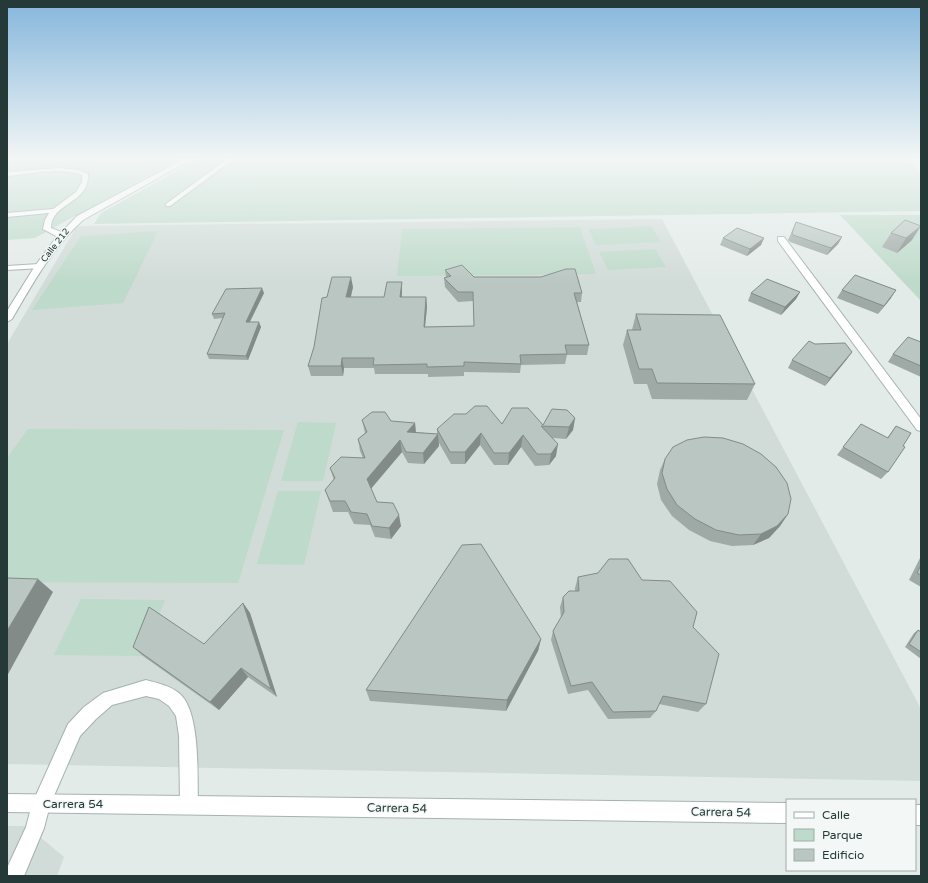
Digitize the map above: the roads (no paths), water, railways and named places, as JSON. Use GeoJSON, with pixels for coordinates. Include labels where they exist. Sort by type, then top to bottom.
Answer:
{"type":"FeatureCollection","features":[{"type":"Feature","properties":{"kind":"street","name":"Calle 212"},"geometry":{"type":"LineString","coordinates":[[7,319],[39,266],[61,235],[80,218],[113,200]]}},
{"type":"Feature","properties":{"kind":"street"},"geometry":{"type":"LineString","coordinates":[[781,239],[921,427]]}},
{"type":"Feature","properties":{"kind":"street","name":"Carrera 54"},"geometry":{"type":"LineString","coordinates":[[7,803],[786,813]]}},
{"type":"Feature","properties":{"kind":"lane"},"geometry":{"type":"LineString","coordinates":[[61,235],[47,229],[48,218],[54,211],[69,200]]}},
{"type":"Feature","properties":{"kind":"lane"},"geometry":{"type":"LineString","coordinates":[[168,205],[174,200]]}},
{"type":"Feature","properties":{"kind":"lane"},"geometry":{"type":"LineString","coordinates":[[7,215],[54,211]]}},
{"type":"Feature","properties":{"kind":"lane"},"geometry":{"type":"LineString","coordinates":[[7,268],[39,266]]}},
{"type":"Feature","properties":{"kind":"lane"},"geometry":{"type":"LineString","coordinates":[[12,876],[16,872],[35,828],[42,804],[74,730],[90,713],[108,698],[146,688],[162,692],[175,700],[184,714],[187,736],[189,805]]}}]}
